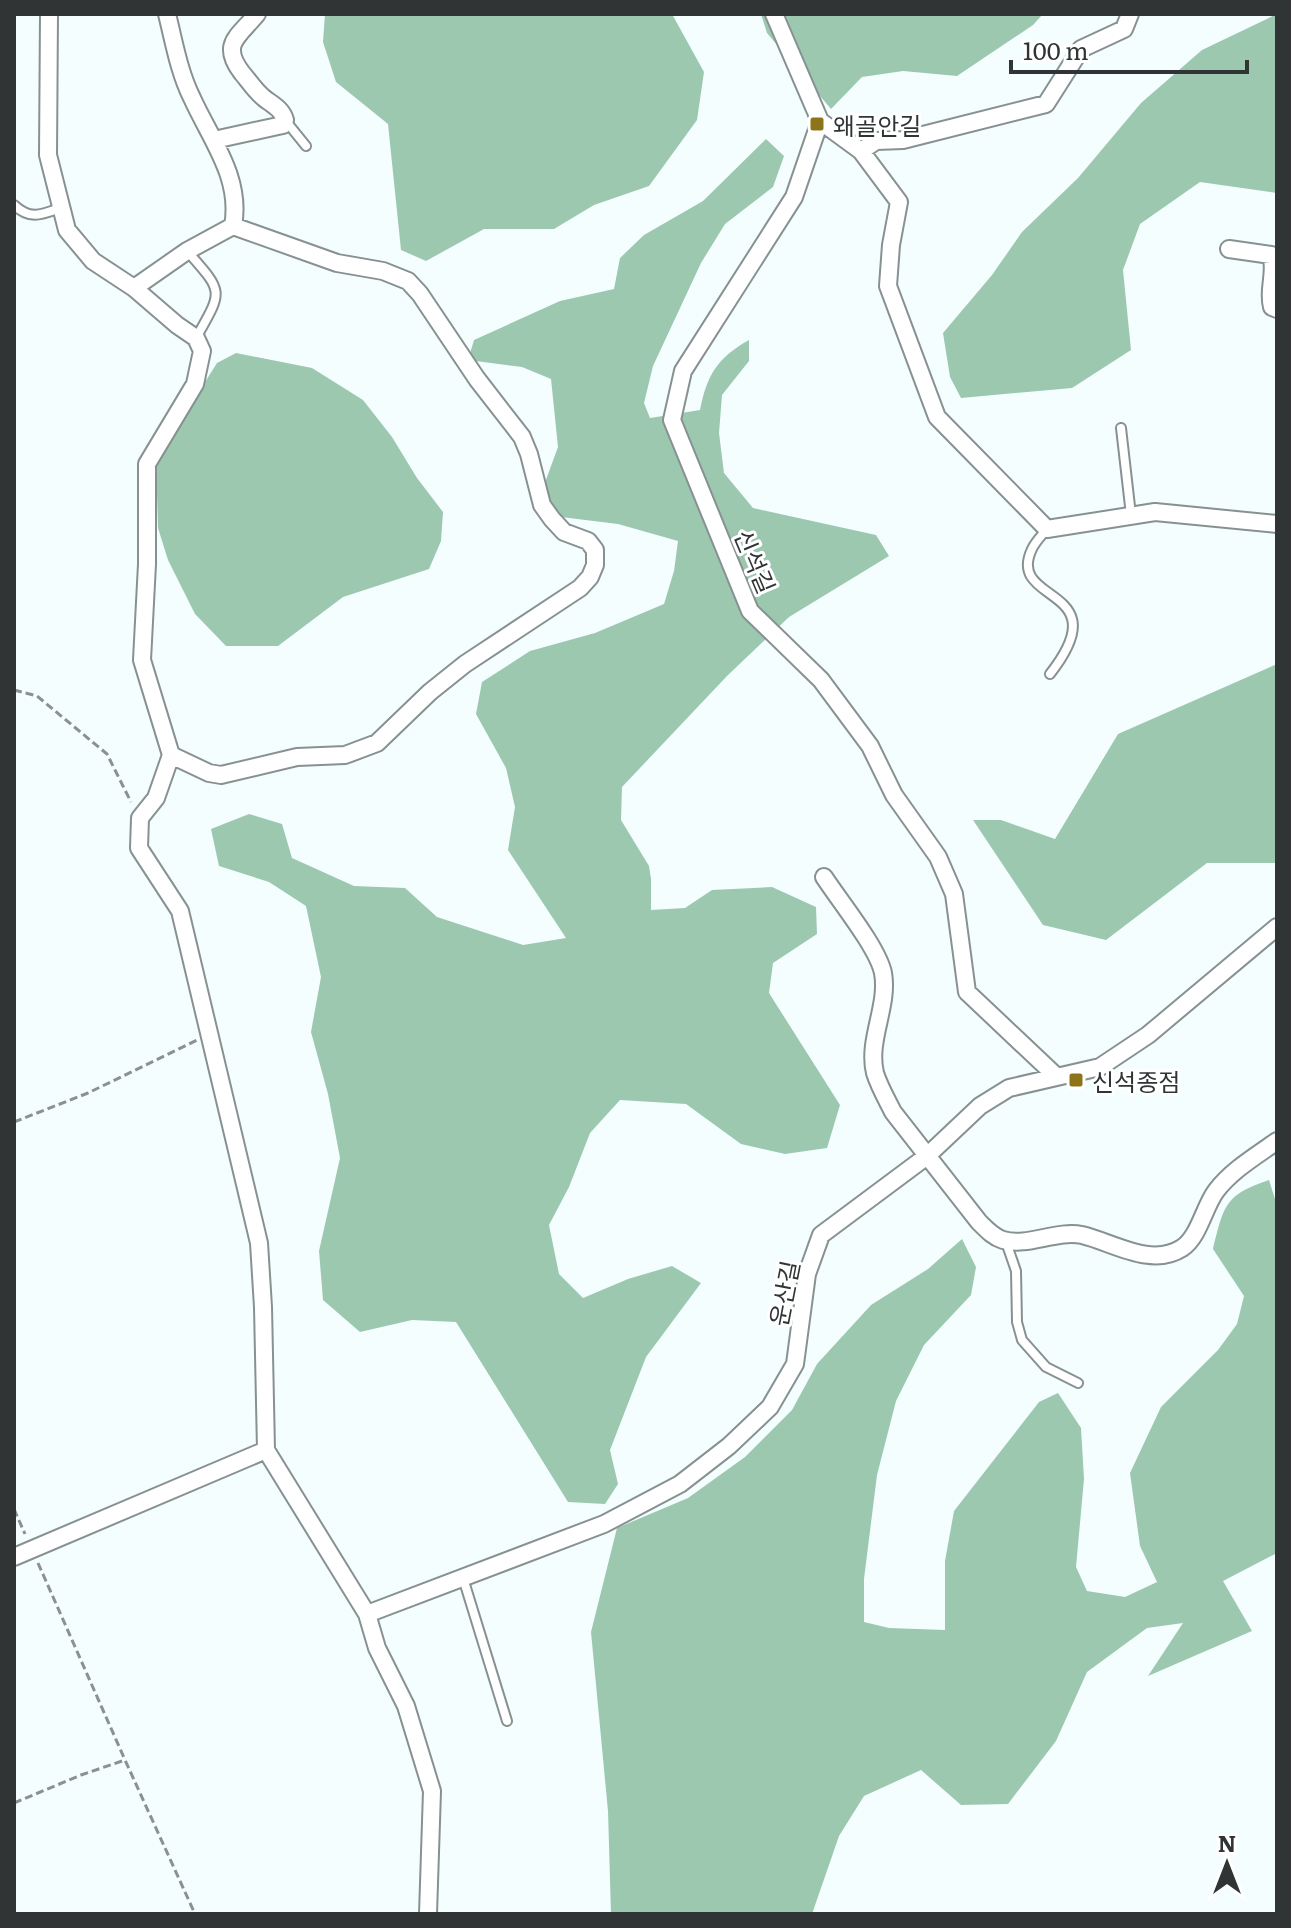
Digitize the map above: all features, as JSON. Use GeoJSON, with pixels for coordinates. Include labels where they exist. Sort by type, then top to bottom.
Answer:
{"type":"FeatureCollection","features":[{"type":"Feature","properties":{"kind":"street"},"geometry":{"type":"LineString","coordinates":[[49,14],[48,155],[67,230],[93,261],[134,288],[196,338],[202,351],[195,384],[147,464],[147,564],[142,660],[171,755],[156,798],[140,818],[139,848],[180,911],[207,1035],[259,1243],[266,1450],[367,1614],[377,1648],[406,1706],[432,1791],[428,1914]]}},
{"type":"Feature","properties":{"kind":"street"},"geometry":{"type":"LineString","coordinates":[[167,14],[191,97],[214,140],[232,186],[236,205],[233,226]]}},
{"type":"Feature","properties":{"kind":"street"},"geometry":{"type":"LineString","coordinates":[[214,140],[278,126],[285,120],[280,110],[258,93],[233,61],[230,52],[233,41],[257,14]]}},
{"type":"Feature","properties":{"kind":"street"},"geometry":{"type":"LineString","coordinates":[[774,14],[820,121],[861,151],[899,202],[888,286],[937,417],[1047,529],[1155,512],[1277,524]]}},
{"type":"Feature","properties":{"kind":"street"},"geometry":{"type":"LineString","coordinates":[[861,151],[876,141],[903,140],[1046,104],[1081,49],[1124,29],[1130,14]]}},
{"type":"Feature","properties":{"kind":"street","name":"신석길"},"geometry":{"type":"LineString","coordinates":[[820,121],[794,197],[683,371],[672,420],[750,611],[821,680],[870,746],[894,795],[938,857],[954,894],[967,992],[1056,1076]]}},
{"type":"Feature","properties":{"kind":"street"},"geometry":{"type":"LineString","coordinates":[[134,288],[187,251],[233,226],[337,263],[383,271],[408,281],[522,437],[542,505],[564,532],[588,541],[595,550],[595,565],[580,588],[465,664],[430,692],[377,743],[359,751],[297,757],[221,775],[209,773],[171,755]]}},
{"type":"Feature","properties":{"kind":"street"},"geometry":{"type":"LineString","coordinates":[[1229,249],[1271,255],[1270,300],[1272,307],[1277,309]]}},
{"type":"Feature","properties":{"kind":"street"},"geometry":{"type":"LineString","coordinates":[[824,877],[874,952],[883,973],[875,1073],[893,1112],[993,1236],[1006,1241],[1082,1235],[1127,1251],[1157,1254],[1174,1251],[1184,1247],[1214,1193],[1228,1177],[1277,1141]]}},
{"type":"Feature","properties":{"kind":"street","name":"운산길"},"geometry":{"type":"LineString","coordinates":[[367,1614],[604,1524],[680,1484],[729,1446],[770,1407],[795,1364],[807,1274],[821,1235],[927,1156],[980,1106],[1009,1088],[1100,1067],[1148,1035],[1277,927]]}},
{"type":"Feature","properties":{"kind":"street"},"geometry":{"type":"LineString","coordinates":[[14,1557],[266,1450]]}},
{"type":"Feature","properties":{"kind":"lane"},"geometry":{"type":"LineString","coordinates":[[285,120],[306,146]]}},
{"type":"Feature","properties":{"kind":"lane"},"geometry":{"type":"LineString","coordinates":[[14,205],[26,215],[37,216],[60,208]]}},
{"type":"Feature","properties":{"kind":"lane"},"geometry":{"type":"LineString","coordinates":[[187,251],[215,283],[218,294],[196,338]]}},
{"type":"Feature","properties":{"kind":"lane"},"geometry":{"type":"LineString","coordinates":[[1121,428],[1132,516]]}},
{"type":"Feature","properties":{"kind":"lane"},"geometry":{"type":"LineString","coordinates":[[1047,529],[1032,549],[1029,572],[1033,581],[1067,608],[1074,619],[1074,634],[1068,648],[1050,674]]}},
{"type":"Feature","properties":{"kind":"lane"},"geometry":{"type":"LineString","coordinates":[[1006,1241],[1016,1271],[1015,1305],[1022,1340],[1046,1367],[1078,1383]]}},
{"type":"Feature","properties":{"kind":"lane"},"geometry":{"type":"LineString","coordinates":[[463,1578],[507,1721]]}},
{"type":"Feature","properties":{"kind":"path"},"geometry":{"type":"LineString","coordinates":[[14,690],[37,696],[107,754],[140,818]]}},
{"type":"Feature","properties":{"kind":"path"},"geometry":{"type":"LineString","coordinates":[[14,1122],[88,1093],[207,1035]]}},
{"type":"Feature","properties":{"kind":"path"},"geometry":{"type":"LineString","coordinates":[[14,1509],[195,1914]]}},
{"type":"Feature","properties":{"kind":"path"},"geometry":{"type":"LineString","coordinates":[[14,1803],[125,1760]]}},
{"type":"Feature","properties":{"kind":"green space"},"geometry":{"type":"Polygon","coordinates":[[[325,14],[672,14],[704,72],[697,120],[649,186],[594,205],[554,229],[484,229],[426,261],[401,250],[388,124],[336,82],[323,42],[325,14]]]}},
{"type":"Feature","properties":{"kind":"green space"},"geometry":{"type":"Polygon","coordinates":[[[761,14],[1043,14],[1033,25],[957,76],[903,71],[862,77],[831,109],[767,33],[761,14]]]}},
{"type":"Feature","properties":{"kind":"green space"},"geometry":{"type":"Polygon","coordinates":[[[1277,14],[1277,193],[1200,182],[1140,224],[1123,270],[1131,350],[1072,388],[961,398],[950,377],[943,333],[992,275],[1022,232],[1078,178],[1141,103],[1202,50],[1277,14]]]}},
{"type":"Feature","properties":{"kind":"green space"},"geometry":{"type":"Polygon","coordinates":[[[766,139],[784,156],[773,187],[725,224],[701,263],[653,366],[644,403],[650,418],[700,410],[715,369],[749,340],[749,361],[722,395],[719,433],[724,473],[753,508],[876,535],[889,556],[789,617],[727,676],[622,787],[621,820],[649,866],[651,910],[685,908],[712,890],[772,887],[816,907],[817,934],[773,963],[769,993],[840,1105],[827,1148],[785,1154],[741,1144],[686,1104],[620,1100],[590,1133],[569,1187],[549,1225],[559,1274],[583,1298],[628,1279],[672,1266],[701,1283],[646,1357],[610,1450],[618,1484],[605,1504],[568,1502],[456,1322],[412,1320],[360,1332],[323,1300],[319,1251],[340,1158],[328,1094],[311,1032],[321,977],[306,906],[269,882],[219,866],[211,829],[249,814],[282,824],[292,858],[354,886],[405,888],[437,917],[523,945],[566,938],[508,850],[515,807],[506,768],[476,714],[482,682],[530,651],[595,633],[664,604],[674,571],[678,541],[618,524],[561,517],[543,488],[558,447],[551,379],[522,367],[468,360],[474,340],[560,301],[614,289],[620,258],[644,235],[703,201],[766,139]]]}},
{"type":"Feature","properties":{"kind":"green space"},"geometry":{"type":"Polygon","coordinates":[[[236,353],[312,368],[363,400],[443,512],[441,541],[429,569],[343,597],[278,646],[226,646],[195,614],[168,560],[158,528],[156,460],[217,363],[236,353]]]}},
{"type":"Feature","properties":{"kind":"green space"},"geometry":{"type":"Polygon","coordinates":[[[1277,664],[1277,863],[1207,863],[1106,940],[1043,925],[973,820],[1001,820],[1055,839],[1118,734],[1277,664]]]}},
{"type":"Feature","properties":{"kind":"green space"},"geometry":{"type":"Polygon","coordinates":[[[1269,1180],[1277,1205],[1277,1553],[1223,1581],[1252,1631],[1148,1676],[1183,1623],[1147,1628],[1087,1672],[1056,1741],[1008,1804],[961,1805],[921,1770],[864,1796],[839,1836],[812,1914],[611,1914],[608,1811],[591,1632],[617,1528],[688,1498],[745,1457],[792,1410],[817,1364],[871,1305],[928,1269],[962,1239],[976,1267],[971,1295],[924,1345],[896,1401],[877,1475],[864,1579],[864,1622],[889,1628],[945,1630],[945,1561],[954,1511],[1039,1402],[1058,1393],[1081,1428],[1084,1479],[1076,1567],[1087,1591],[1125,1597],[1157,1582],[1140,1546],[1130,1473],[1161,1407],[1218,1350],[1237,1324],[1244,1296],[1213,1249],[1228,1204],[1243,1191],[1269,1180]]]}},
{"type":"Feature","properties":{"kind":"place","name":"왜골안길"},"geometry":{"type":"Point","coordinates":[817,124]}},
{"type":"Feature","properties":{"kind":"place","name":"신석종점"},"geometry":{"type":"Point","coordinates":[1076,1080]}}]}
